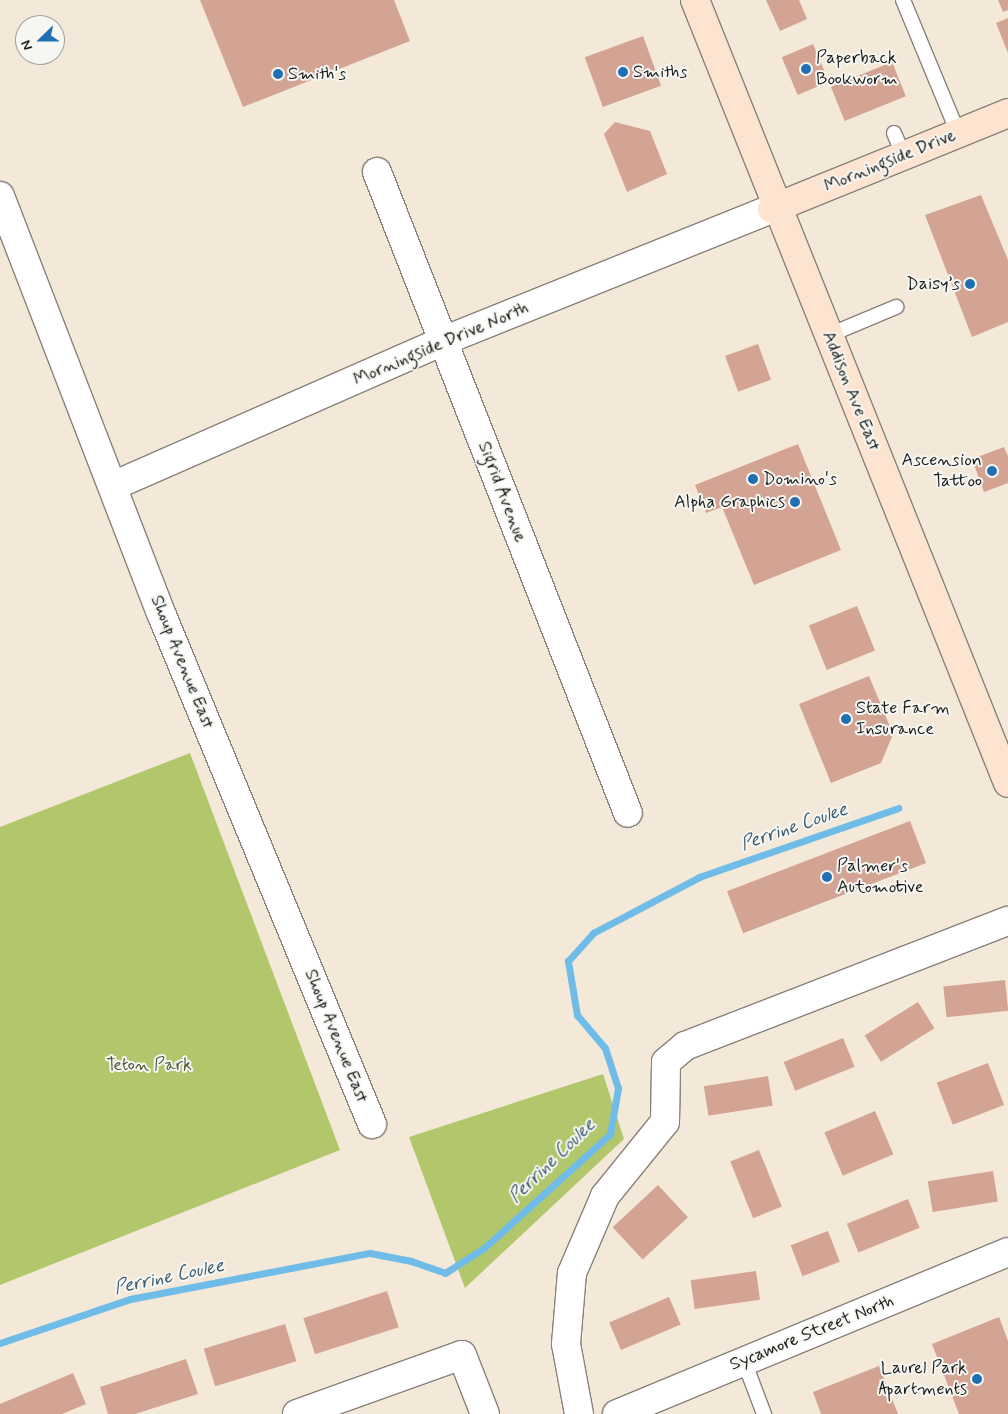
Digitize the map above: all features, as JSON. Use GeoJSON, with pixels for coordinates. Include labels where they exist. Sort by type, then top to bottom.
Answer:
{"type":"FeatureCollection","features":[{"type":"Feature","properties":{"kind":"main road","name":"Addison Ave East"},"geometry":{"type":"LineString","coordinates":[[695,0],[775,208],[829,335],[1008,783]]}},
{"type":"Feature","properties":{"kind":"main road","name":"Morningside Drive"},"geometry":{"type":"LineString","coordinates":[[775,208],[899,144],[958,133],[1008,113]]}},
{"type":"Feature","properties":{"kind":"street","name":"Sigrid Avenue"},"geometry":{"type":"LineString","coordinates":[[377,172],[628,813]]}},
{"type":"Feature","properties":{"kind":"street","name":"Shoup Avenue East"},"geometry":{"type":"LineString","coordinates":[[0,196],[161,613],[372,1124]]}},
{"type":"Feature","properties":{"kind":"street","name":"Morningside Drive North"},"geometry":{"type":"LineString","coordinates":[[113,486],[443,340],[775,208]]}},
{"type":"Feature","properties":{"kind":"street"},"geometry":{"type":"LineString","coordinates":[[579,1414],[566,1344],[572,1273],[605,1196],[665,1122],[666,1062],[685,1046],[1008,921]]}},
{"type":"Feature","properties":{"kind":"street","name":"Sycamore Street North"},"geometry":{"type":"LineString","coordinates":[[617,1414],[1008,1252]]}},
{"type":"Feature","properties":{"kind":"street"},"geometry":{"type":"LineString","coordinates":[[297,1414],[462,1355],[485,1414]]}},
{"type":"Feature","properties":{"kind":"lane"},"geometry":{"type":"LineString","coordinates":[[904,0],[958,133]]}},
{"type":"Feature","properties":{"kind":"lane"},"geometry":{"type":"LineString","coordinates":[[829,335],[896,306]]}},
{"type":"Feature","properties":{"kind":"lane"},"geometry":{"type":"LineString","coordinates":[[744,1361],[764,1414]]}},
{"type":"Feature","properties":{"kind":"green space","name":"Teton Park"},"geometry":{"type":"Polygon","coordinates":[[[190,753],[340,1150],[0,1285],[0,827],[190,753]]]}},
{"type":"Feature","properties":{"kind":"green space"},"geometry":{"type":"Polygon","coordinates":[[[603,1074],[624,1139],[465,1288],[409,1137],[603,1074]]]}},
{"type":"Feature","properties":{"kind":"building","name":"Smith's"},"geometry":{"type":"Polygon","coordinates":[[[200,0],[394,0],[410,41],[243,107],[200,0]]]}},
{"type":"Feature","properties":{"kind":"building"},"geometry":{"type":"Polygon","coordinates":[[[766,0],[799,0],[807,19],[780,31],[766,0]]]}},
{"type":"Feature","properties":{"kind":"building"},"geometry":{"type":"Polygon","coordinates":[[[998,0],[1008,0],[1008,10],[1003,12],[998,0]]]}},
{"type":"Feature","properties":{"kind":"building"},"geometry":{"type":"Polygon","coordinates":[[[1008,18],[1008,53],[996,23],[1008,18]]]}},
{"type":"Feature","properties":{"kind":"building","name":"Smiths"},"geometry":{"type":"Polygon","coordinates":[[[643,36],[661,86],[603,107],[585,57],[643,36]]]}},
{"type":"Feature","properties":{"kind":"building","name":"Paperback Bookworm"},"geometry":{"type":"Polygon","coordinates":[[[813,44],[829,82],[798,95],[782,57],[813,44]]]}},
{"type":"Feature","properties":{"kind":"building"},"geometry":{"type":"Polygon","coordinates":[[[892,62],[906,96],[845,121],[831,87],[892,62]]]}},
{"type":"Feature","properties":{"kind":"building"},"geometry":{"type":"Polygon","coordinates":[[[615,122],[650,131],[667,174],[627,192],[604,134],[615,122]]]}},
{"type":"Feature","properties":{"kind":"building"},"geometry":{"type":"Polygon","coordinates":[[[981,195],[1008,260],[1008,322],[972,337],[925,215],[981,195]]]}},
{"type":"Feature","properties":{"kind":"building"},"geometry":{"type":"Polygon","coordinates":[[[758,344],[771,380],[738,392],[725,356],[758,344]]]}},
{"type":"Feature","properties":{"kind":"building"},"geometry":{"type":"Polygon","coordinates":[[[798,444],[841,550],[754,585],[722,507],[706,513],[695,485],[798,444]]]}},
{"type":"Feature","properties":{"kind":"building","name":"Ascension Tattoo"},"geometry":{"type":"Polygon","coordinates":[[[1004,447],[1008,456],[1008,483],[984,492],[972,459],[1004,447]]]}},
{"type":"Feature","properties":{"kind":"building"},"geometry":{"type":"Polygon","coordinates":[[[857,606],[875,651],[827,670],[809,625],[857,606]]]}},
{"type":"Feature","properties":{"kind":"building","name":"State Farm Insurance"},"geometry":{"type":"Polygon","coordinates":[[[869,676],[893,734],[881,763],[831,783],[799,704],[869,676]]]}},
{"type":"Feature","properties":{"kind":"building","name":"Palmer's Automotive"},"geometry":{"type":"Polygon","coordinates":[[[910,821],[926,863],[743,933],[727,891],[910,821]]]}},
{"type":"Feature","properties":{"kind":"building"},"geometry":{"type":"Polygon","coordinates":[[[1005,980],[1008,1011],[947,1017],[943,986],[1005,980]]]}},
{"type":"Feature","properties":{"kind":"building"},"geometry":{"type":"Polygon","coordinates":[[[918,1002],[934,1028],[881,1062],[865,1035],[918,1002]]]}},
{"type":"Feature","properties":{"kind":"building"},"geometry":{"type":"Polygon","coordinates":[[[843,1038],[855,1067],[795,1091],[784,1062],[843,1038]]]}},
{"type":"Feature","properties":{"kind":"building"},"geometry":{"type":"Polygon","coordinates":[[[988,1063],[1004,1105],[953,1125],[937,1083],[988,1063]]]}},
{"type":"Feature","properties":{"kind":"building"},"geometry":{"type":"Polygon","coordinates":[[[768,1076],[773,1106],[708,1116],[704,1086],[768,1076]]]}},
{"type":"Feature","properties":{"kind":"building"},"geometry":{"type":"Polygon","coordinates":[[[875,1111],[893,1154],[843,1176],[824,1132],[875,1111]]]}},
{"type":"Feature","properties":{"kind":"building"},"geometry":{"type":"Polygon","coordinates":[[[759,1150],[782,1207],[753,1218],[730,1162],[759,1150]]]}},
{"type":"Feature","properties":{"kind":"building"},"geometry":{"type":"Polygon","coordinates":[[[993,1171],[998,1202],[933,1212],[928,1181],[993,1171]]]}},
{"type":"Feature","properties":{"kind":"building"},"geometry":{"type":"Polygon","coordinates":[[[658,1185],[688,1217],[643,1259],[613,1227],[658,1185]]]}},
{"type":"Feature","properties":{"kind":"building"},"geometry":{"type":"Polygon","coordinates":[[[908,1199],[920,1228],[858,1252],[847,1224],[908,1199]]]}},
{"type":"Feature","properties":{"kind":"building"},"geometry":{"type":"Polygon","coordinates":[[[828,1231],[840,1262],[802,1276],[791,1245],[828,1231]]]}},
{"type":"Feature","properties":{"kind":"building"},"geometry":{"type":"Polygon","coordinates":[[[756,1271],[760,1300],[695,1309],[691,1280],[756,1271]]]}},
{"type":"Feature","properties":{"kind":"building"},"geometry":{"type":"Polygon","coordinates":[[[387,1291],[399,1327],[315,1354],[303,1318],[387,1291]]]}},
{"type":"Feature","properties":{"kind":"building"},"geometry":{"type":"Polygon","coordinates":[[[669,1297],[681,1325],[621,1350],[609,1322],[669,1297]]]}},
{"type":"Feature","properties":{"kind":"building","name":"Laurel Park Apartments"},"geometry":{"type":"Polygon","coordinates":[[[999,1317],[1008,1341],[1008,1414],[959,1414],[932,1344],[999,1317]]]}},
{"type":"Feature","properties":{"kind":"building"},"geometry":{"type":"Polygon","coordinates":[[[285,1324],[296,1361],[215,1386],[204,1349],[285,1324]]]}},
{"type":"Feature","properties":{"kind":"building"},"geometry":{"type":"Polygon","coordinates":[[[186,1359],[198,1394],[135,1414],[108,1414],[100,1387],[186,1359]]]}},
{"type":"Feature","properties":{"kind":"building","name":"Laurel Park Apartments"},"geometry":{"type":"Polygon","coordinates":[[[879,1366],[898,1414],[821,1414],[813,1392],[879,1366]]]}},
{"type":"Feature","properties":{"kind":"building"},"geometry":{"type":"Polygon","coordinates":[[[73,1373],[86,1404],[62,1414],[0,1414],[0,1404],[73,1373]]]}},
{"type":"Feature","properties":{"kind":"waterway","name":"Perrine Coulee"},"geometry":{"type":"LineString","coordinates":[[0,1343],[130,1299],[370,1253],[411,1261],[445,1273],[484,1248],[610,1134],[618,1088],[605,1048],[577,1015],[568,961],[593,933],[699,877],[898,808]]}},
{"type":"Feature","properties":{"kind":"place","name":"Paperback Bookworm"},"geometry":{"type":"Point","coordinates":[806,69]}},
{"type":"Feature","properties":{"kind":"place","name":"Smiths"},"geometry":{"type":"Point","coordinates":[623,72]}},
{"type":"Feature","properties":{"kind":"place","name":"Smith's"},"geometry":{"type":"Point","coordinates":[278,74]}},
{"type":"Feature","properties":{"kind":"place","name":"Daisy’s"},"geometry":{"type":"Point","coordinates":[970,284]}},
{"type":"Feature","properties":{"kind":"place","name":"Ascension Tattoo"},"geometry":{"type":"Point","coordinates":[992,471]}},
{"type":"Feature","properties":{"kind":"place","name":"Domino's"},"geometry":{"type":"Point","coordinates":[753,479]}},
{"type":"Feature","properties":{"kind":"place","name":"Alpha Graphics"},"geometry":{"type":"Point","coordinates":[795,502]}},
{"type":"Feature","properties":{"kind":"place","name":"State Farm Insurance"},"geometry":{"type":"Point","coordinates":[846,719]}},
{"type":"Feature","properties":{"kind":"place","name":"Palmer's Automotive"},"geometry":{"type":"Point","coordinates":[827,877]}},
{"type":"Feature","properties":{"kind":"place","name":"Laurel Park Apartments"},"geometry":{"type":"Point","coordinates":[977,1379]}}]}
